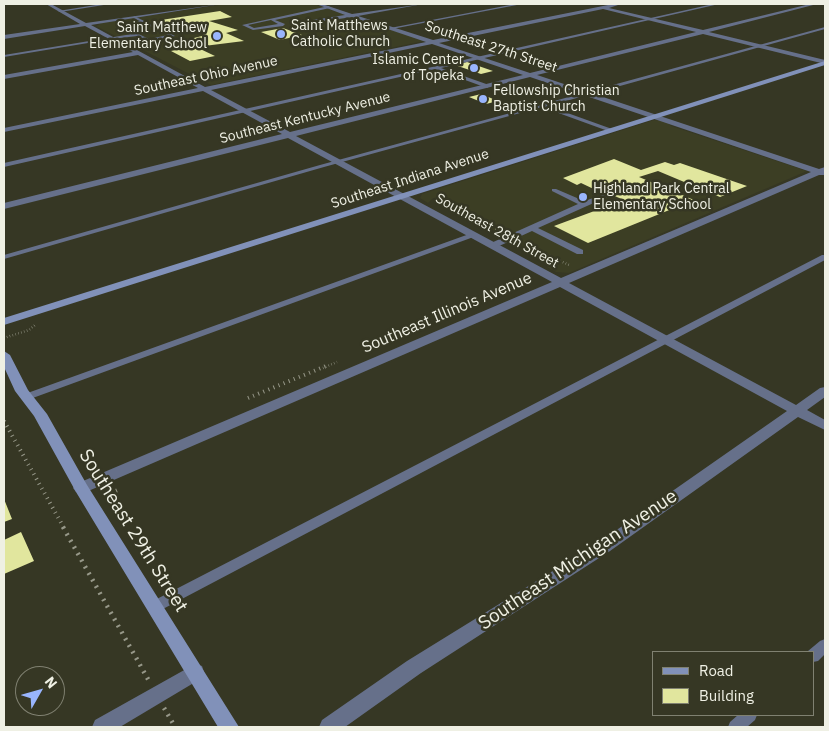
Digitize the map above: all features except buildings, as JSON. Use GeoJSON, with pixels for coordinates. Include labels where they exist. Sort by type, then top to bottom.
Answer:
{"type":"FeatureCollection","features":[{"type":"Feature","properties":{"kind":"street"},"geometry":{"type":"LineString","coordinates":[[4,5],[14,4]]}},
{"type":"Feature","properties":{"kind":"street","name":"Southeast 28th Street"},"geometry":{"type":"LineString","coordinates":[[48,4],[245,109],[825,426]]}},
{"type":"Feature","properties":{"kind":"street"},"geometry":{"type":"LineString","coordinates":[[4,37],[219,4]]}},
{"type":"Feature","properties":{"kind":"street","name":"Southeast 27th Street"},"geometry":{"type":"LineString","coordinates":[[318,4],[823,171]]}},
{"type":"Feature","properties":{"kind":"street"},"geometry":{"type":"LineString","coordinates":[[293,25],[421,4]]}},
{"type":"Feature","properties":{"kind":"street"},"geometry":{"type":"LineString","coordinates":[[586,4],[825,62]]}},
{"type":"Feature","properties":{"kind":"street","name":"Southeast Ohio Avenue"},"geometry":{"type":"LineString","coordinates":[[4,130],[619,4]]}},
{"type":"Feature","properties":{"kind":"street","name":"Southeast Kentucky Avenue"},"geometry":{"type":"LineString","coordinates":[[4,206],[815,4]]}},
{"type":"Feature","properties":{"kind":"street"},"geometry":{"type":"LineString","coordinates":[[4,77],[139,53]]}},
{"type":"Feature","properties":{"kind":"street","name":"Southeast Indiana Avenue"},"geometry":{"type":"LineString","coordinates":[[4,322],[825,62]]}},
{"type":"Feature","properties":{"kind":"street","name":"Southeast Illinois Avenue"},"geometry":{"type":"LineString","coordinates":[[81,488],[823,171]]}},
{"type":"Feature","properties":{"kind":"street","name":"Southeast 29th Street"},"geometry":{"type":"LineString","coordinates":[[4,355],[26,397],[40,414],[81,488],[156,606],[229,727]]}},
{"type":"Feature","properties":{"kind":"street","name":"Southeast Michigan Avenue"},"geometry":{"type":"LineString","coordinates":[[329,727],[414,667],[604,547],[825,391]]}},
{"type":"Feature","properties":{"kind":"street"},"geometry":{"type":"LineString","coordinates":[[102,727],[195,672]]}},
{"type":"Feature","properties":{"kind":"lane"},"geometry":{"type":"LineString","coordinates":[[60,10],[108,4]]}},
{"type":"Feature","properties":{"kind":"lane"},"geometry":{"type":"LineString","coordinates":[[392,28],[520,4]]}},
{"type":"Feature","properties":{"kind":"lane"},"geometry":{"type":"LineString","coordinates":[[4,165],[245,109],[482,58],[717,4]]}},
{"type":"Feature","properties":{"kind":"lane"},"geometry":{"type":"LineString","coordinates":[[293,25],[253,29],[244,25],[329,7]]}},
{"type":"Feature","properties":{"kind":"lane"},"geometry":{"type":"LineString","coordinates":[[124,45],[173,36],[134,17]]}},
{"type":"Feature","properties":{"kind":"lane"},"geometry":{"type":"LineString","coordinates":[[273,20],[283,25]]}},
{"type":"Feature","properties":{"kind":"lane"},"geometry":{"type":"LineString","coordinates":[[144,22],[119,26],[148,40]]}},
{"type":"Feature","properties":{"kind":"lane"},"geometry":{"type":"LineString","coordinates":[[4,257],[340,161],[590,94],[825,28]]}},
{"type":"Feature","properties":{"kind":"lane"},"geometry":{"type":"LineString","coordinates":[[4,56],[136,35]]}},
{"type":"Feature","properties":{"kind":"lane"},"geometry":{"type":"LineString","coordinates":[[436,68],[487,86]]}},
{"type":"Feature","properties":{"kind":"lane"},"geometry":{"type":"LineString","coordinates":[[544,106],[610,130]]}},
{"type":"Feature","properties":{"kind":"lane"},"geometry":{"type":"LineString","coordinates":[[554,190],[584,204]]}},
{"type":"Feature","properties":{"kind":"lane"},"geometry":{"type":"LineString","coordinates":[[494,245],[603,197]]}},
{"type":"Feature","properties":{"kind":"lane"},"geometry":{"type":"LineString","coordinates":[[533,228],[580,252]]}},
{"type":"Feature","properties":{"kind":"lane"},"geometry":{"type":"LineString","coordinates":[[26,397],[475,235]]}},
{"type":"Feature","properties":{"kind":"lane"},"geometry":{"type":"LineString","coordinates":[[156,606],[825,257]]}},
{"type":"Feature","properties":{"kind":"lane"},"geometry":{"type":"LineString","coordinates":[[814,655],[825,645]]}},
{"type":"Feature","properties":{"kind":"lane"},"geometry":{"type":"LineString","coordinates":[[736,727],[748,716]]}},
{"type":"Feature","properties":{"kind":"path"},"geometry":{"type":"LineString","coordinates":[[414,202],[433,196],[567,266],[576,262]]}},
{"type":"Feature","properties":{"kind":"path"},"geometry":{"type":"LineString","coordinates":[[4,421],[174,727]]}},
{"type":"Feature","properties":{"kind":"shaded area"},"geometry":{"type":"Polygon","coordinates":[[[225,4],[314,4],[424,41],[211,85],[96,26],[102,23],[225,4]]]}},
{"type":"Feature","properties":{"kind":"shaded area","name":"Highland Park Central Elementary School"},"geometry":{"type":"Polygon","coordinates":[[[654,120],[666,121],[671,126],[807,171],[569,273],[556,272],[547,267],[551,261],[433,198],[428,203],[420,198],[422,194],[654,120]]]}},
{"type":"Feature","properties":{"kind":"place","name":"Saint Matthews Catholic Church"},"geometry":{"type":"Point","coordinates":[281,34]}},
{"type":"Feature","properties":{"kind":"place","name":"Saint Matthew Elementary School"},"geometry":{"type":"Point","coordinates":[217,36]}},
{"type":"Feature","properties":{"kind":"place","name":"Islamic Center of Topeka"},"geometry":{"type":"Point","coordinates":[474,68]}},
{"type":"Feature","properties":{"kind":"place","name":"Fellowship Christian Baptist Church"},"geometry":{"type":"Point","coordinates":[483,99]}},
{"type":"Feature","properties":{"kind":"place","name":"Highland Park Central Elementary School"},"geometry":{"type":"Point","coordinates":[583,197]}}]}
